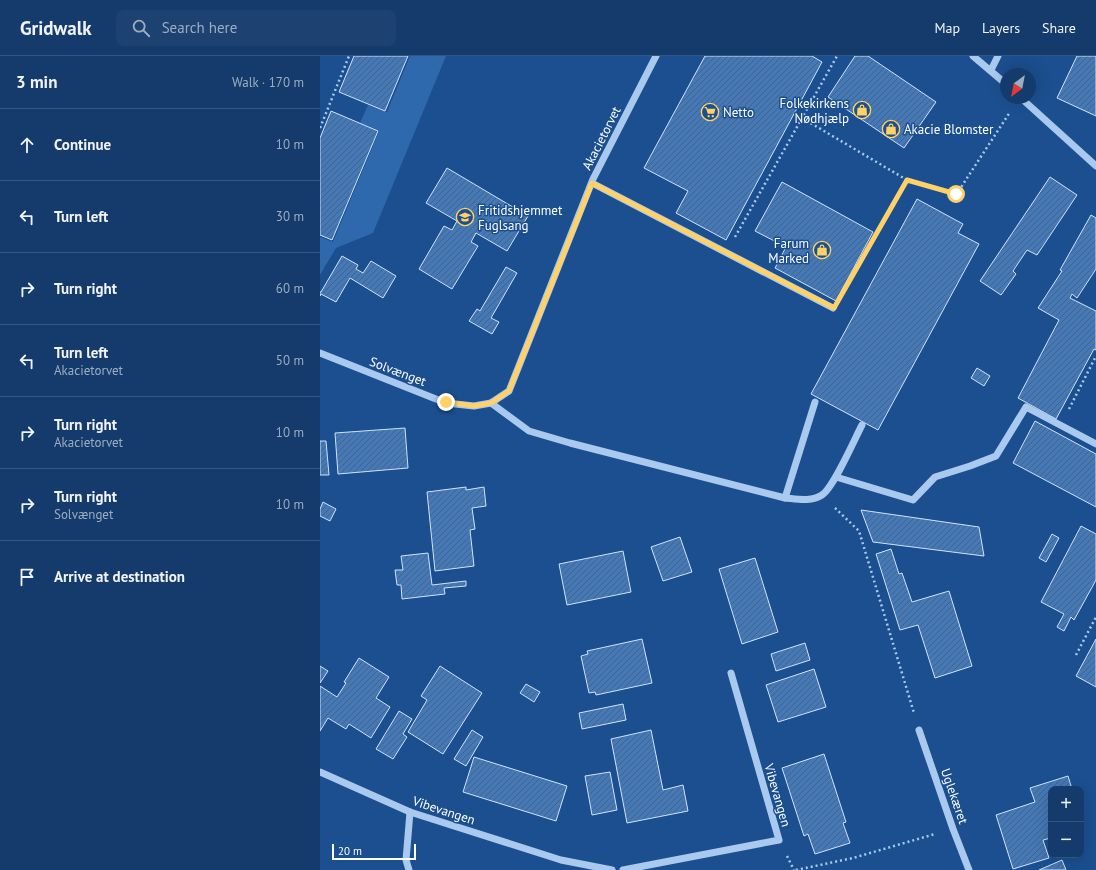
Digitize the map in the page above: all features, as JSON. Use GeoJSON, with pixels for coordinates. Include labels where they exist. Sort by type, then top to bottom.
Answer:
{"type":"FeatureCollection","features":[{"type":"Feature","properties":{"kind":"street","name":"Akacietorvet"},"geometry":{"type":"LineString","coordinates":[[491,403],[509,391],[592,183],[656,56]]}},
{"type":"Feature","properties":{"kind":"street"},"geometry":{"type":"LineString","coordinates":[[973,56],[1000,78]]}},
{"type":"Feature","properties":{"kind":"street"},"geometry":{"type":"LineString","coordinates":[[991,70],[998,56]]}},
{"type":"Feature","properties":{"kind":"street"},"geometry":{"type":"LineString","coordinates":[[1029,104],[1096,166]]}},
{"type":"Feature","properties":{"kind":"street"},"geometry":{"type":"LineString","coordinates":[[592,183],[834,308]]}},
{"type":"Feature","properties":{"kind":"street","name":"Solvænget"},"geometry":{"type":"LineString","coordinates":[[320,353],[446,402],[474,406],[491,403]]}},
{"type":"Feature","properties":{"kind":"street"},"geometry":{"type":"LineString","coordinates":[[785,498],[815,402]]}},
{"type":"Feature","properties":{"kind":"street"},"geometry":{"type":"LineString","coordinates":[[491,403],[529,431],[570,443],[785,498],[808,500],[822,495],[832,484],[862,425]]}},
{"type":"Feature","properties":{"kind":"street"},"geometry":{"type":"LineString","coordinates":[[836,477],[913,500],[935,477],[996,456],[1026,407],[1096,444]]}},
{"type":"Feature","properties":{"kind":"street","name":"Vibevangen"},"geometry":{"type":"LineString","coordinates":[[623,870],[779,840],[731,673]]}},
{"type":"Feature","properties":{"kind":"street","name":"Uglekæret"},"geometry":{"type":"LineString","coordinates":[[919,730],[953,829],[969,870]]}},
{"type":"Feature","properties":{"kind":"street","name":"Vibevangen"},"geometry":{"type":"LineString","coordinates":[[320,772],[410,812],[561,860],[612,870]]}},
{"type":"Feature","properties":{"kind":"street"},"geometry":{"type":"LineString","coordinates":[[409,870],[406,860],[410,812]]}},
{"type":"Feature","properties":{"kind":"path"},"geometry":{"type":"LineString","coordinates":[[320,128],[349,56]]}},
{"type":"Feature","properties":{"kind":"path"},"geometry":{"type":"LineString","coordinates":[[726,253],[837,56]]}},
{"type":"Feature","properties":{"kind":"path"},"geometry":{"type":"LineString","coordinates":[[802,118],[907,180],[956,194],[1011,109]]}},
{"type":"Feature","properties":{"kind":"path"},"geometry":{"type":"LineString","coordinates":[[834,308],[907,180]]}},
{"type":"Feature","properties":{"kind":"path"},"geometry":{"type":"LineString","coordinates":[[1060,425],[1096,358]]}},
{"type":"Feature","properties":{"kind":"path"},"geometry":{"type":"LineString","coordinates":[[822,495],[859,532],[919,730]]}},
{"type":"Feature","properties":{"kind":"path"},"geometry":{"type":"LineString","coordinates":[[1076,655],[1096,617]]}},
{"type":"Feature","properties":{"kind":"path"},"geometry":{"type":"LineString","coordinates":[[796,870],[853,858],[953,829]]}},
{"type":"Feature","properties":{"kind":"shaded area"},"geometry":{"type":"Polygon","coordinates":[[[410,56],[446,56],[373,233],[336,248],[320,275],[320,237],[333,242],[379,131],[360,123],[368,105],[387,112],[410,56]]]}},
{"type":"Feature","properties":{"kind":"building"},"geometry":{"type":"Polygon","coordinates":[[[354,56],[408,56],[385,111],[339,92],[354,56]]]}},
{"type":"Feature","properties":{"kind":"building"},"geometry":{"type":"Polygon","coordinates":[[[705,56],[812,56],[822,62],[726,240],[676,213],[688,191],[644,168],[705,56]]]}},
{"type":"Feature","properties":{"kind":"building"},"geometry":{"type":"Polygon","coordinates":[[[855,56],[868,56],[936,102],[904,148],[828,97],[855,56]]]}},
{"type":"Feature","properties":{"kind":"building"},"geometry":{"type":"Polygon","coordinates":[[[1077,56],[1096,56],[1096,116],[1057,98],[1077,56]]]}},
{"type":"Feature","properties":{"kind":"building"},"geometry":{"type":"Polygon","coordinates":[[[331,111],[378,131],[332,240],[320,235],[320,138],[331,111]]]}},
{"type":"Feature","properties":{"kind":"building"},"geometry":{"type":"Polygon","coordinates":[[[447,168],[528,216],[507,251],[476,233],[471,242],[478,246],[452,289],[419,269],[444,226],[452,230],[457,221],[426,203],[447,168]]]}},
{"type":"Feature","properties":{"kind":"building"},"geometry":{"type":"Polygon","coordinates":[[[1050,177],[1077,195],[1037,255],[1027,250],[1013,271],[1016,274],[1001,295],[980,281],[1050,177]]]}},
{"type":"Feature","properties":{"kind":"building"},"geometry":{"type":"Polygon","coordinates":[[[782,182],[873,232],[836,301],[775,268],[786,247],[755,231],[782,182]]]}},
{"type":"Feature","properties":{"kind":"building"},"geometry":{"type":"Polygon","coordinates":[[[917,199],[963,224],[958,233],[979,244],[878,430],[811,394],[917,199]]]}},
{"type":"Feature","properties":{"kind":"building"},"geometry":{"type":"Polygon","coordinates":[[[1091,215],[1096,218],[1096,269],[1077,298],[1072,294],[1070,298],[1096,311],[1096,350],[1094,349],[1056,419],[1018,398],[1059,320],[1038,308],[1062,271],[1060,270],[1091,215]]]}},
{"type":"Feature","properties":{"kind":"building"},"geometry":{"type":"Polygon","coordinates":[[[342,256],[358,265],[356,269],[363,273],[371,261],[396,276],[383,298],[350,278],[336,302],[321,294],[320,296],[320,292],[342,256]]]}},
{"type":"Feature","properties":{"kind":"building"},"geometry":{"type":"Polygon","coordinates":[[[506,267],[517,273],[491,318],[499,322],[492,334],[469,321],[477,309],[480,311],[506,267]]]}},
{"type":"Feature","properties":{"kind":"building"},"geometry":{"type":"Polygon","coordinates":[[[977,368],[990,376],[984,386],[971,378],[977,368]]]}},
{"type":"Feature","properties":{"kind":"building"},"geometry":{"type":"Polygon","coordinates":[[[1035,421],[1096,454],[1096,507],[1013,463],[1035,421]]]}},
{"type":"Feature","properties":{"kind":"building"},"geometry":{"type":"Polygon","coordinates":[[[405,428],[408,468],[338,474],[335,433],[405,428]]]}},
{"type":"Feature","properties":{"kind":"building"},"geometry":{"type":"Polygon","coordinates":[[[320,441],[326,441],[329,475],[320,475],[320,441]]]}},
{"type":"Feature","properties":{"kind":"building"},"geometry":{"type":"Polygon","coordinates":[[[466,487],[466,490],[484,487],[486,506],[472,508],[475,529],[470,530],[474,566],[435,571],[427,492],[466,487]]]}},
{"type":"Feature","properties":{"kind":"building"},"geometry":{"type":"Polygon","coordinates":[[[323,502],[336,509],[330,521],[320,516],[320,509],[323,502]]]}},
{"type":"Feature","properties":{"kind":"building"},"geometry":{"type":"Polygon","coordinates":[[[861,510],[979,527],[984,556],[873,542],[861,510]]]}},
{"type":"Feature","properties":{"kind":"building"},"geometry":{"type":"Polygon","coordinates":[[[1081,526],[1096,534],[1096,580],[1074,620],[1071,617],[1064,631],[1057,627],[1064,614],[1041,602],[1081,526]]]}},
{"type":"Feature","properties":{"kind":"building"},"geometry":{"type":"Polygon","coordinates":[[[1052,534],[1059,538],[1046,562],[1039,558],[1052,534]]]}},
{"type":"Feature","properties":{"kind":"building"},"geometry":{"type":"Polygon","coordinates":[[[680,537],[692,572],[663,581],[651,547],[680,537]]]}},
{"type":"Feature","properties":{"kind":"building"},"geometry":{"type":"Polygon","coordinates":[[[891,549],[899,574],[902,573],[912,602],[949,591],[972,666],[935,678],[918,625],[900,630],[876,554],[891,549]]]}},
{"type":"Feature","properties":{"kind":"building"},"geometry":{"type":"Polygon","coordinates":[[[623,551],[631,592],[567,605],[559,564],[623,551]]]}},
{"type":"Feature","properties":{"kind":"building"},"geometry":{"type":"Polygon","coordinates":[[[428,553],[432,585],[466,581],[466,586],[444,588],[445,594],[402,599],[401,585],[397,585],[395,570],[403,570],[401,556],[428,553]]]}},
{"type":"Feature","properties":{"kind":"building"},"geometry":{"type":"Polygon","coordinates":[[[755,558],[778,632],[742,644],[719,569],[755,558]]]}},
{"type":"Feature","properties":{"kind":"building"},"geometry":{"type":"Polygon","coordinates":[[[642,639],[652,683],[596,695],[595,692],[589,693],[581,656],[588,654],[587,651],[642,639]]]}},
{"type":"Feature","properties":{"kind":"building"},"geometry":{"type":"Polygon","coordinates":[[[1096,639],[1096,687],[1076,676],[1096,639]]]}},
{"type":"Feature","properties":{"kind":"building"},"geometry":{"type":"Polygon","coordinates":[[[805,643],[810,660],[776,671],[771,654],[805,643]]]}},
{"type":"Feature","properties":{"kind":"building"},"geometry":{"type":"Polygon","coordinates":[[[359,658],[389,677],[376,698],[390,707],[371,738],[349,724],[346,729],[328,718],[320,731],[320,686],[337,697],[346,683],[344,682],[359,658]]]}},
{"type":"Feature","properties":{"kind":"building"},"geometry":{"type":"Polygon","coordinates":[[[320,666],[328,671],[320,683],[320,666]]]}},
{"type":"Feature","properties":{"kind":"building"},"geometry":{"type":"Polygon","coordinates":[[[440,666],[482,693],[443,754],[408,732],[427,700],[421,696],[440,666]]]}},
{"type":"Feature","properties":{"kind":"building"},"geometry":{"type":"Polygon","coordinates":[[[814,669],[826,707],[778,722],[766,685],[814,669]]]}},
{"type":"Feature","properties":{"kind":"building"},"geometry":{"type":"Polygon","coordinates":[[[526,684],[540,692],[534,702],[520,693],[526,684]]]}},
{"type":"Feature","properties":{"kind":"building"},"geometry":{"type":"Polygon","coordinates":[[[623,704],[626,720],[582,729],[579,713],[623,704]]]}},
{"type":"Feature","properties":{"kind":"building"},"geometry":{"type":"Polygon","coordinates":[[[399,711],[412,719],[403,734],[407,737],[393,759],[376,749],[399,711]]]}},
{"type":"Feature","properties":{"kind":"building"},"geometry":{"type":"Polygon","coordinates":[[[472,730],[483,737],[466,766],[454,759],[472,730]]]}},
{"type":"Feature","properties":{"kind":"building"},"geometry":{"type":"Polygon","coordinates":[[[651,730],[663,790],[683,785],[688,811],[627,823],[611,739],[651,730]]]}},
{"type":"Feature","properties":{"kind":"building"},"geometry":{"type":"Polygon","coordinates":[[[824,754],[846,822],[843,823],[850,843],[815,854],[808,834],[804,836],[782,768],[824,754]]]}},
{"type":"Feature","properties":{"kind":"building"},"geometry":{"type":"Polygon","coordinates":[[[474,757],[567,786],[556,821],[463,792],[474,757]]]}},
{"type":"Feature","properties":{"kind":"building"},"geometry":{"type":"Polygon","coordinates":[[[610,772],[617,810],[592,815],[585,776],[610,772]]]}},
{"type":"Feature","properties":{"kind":"building"},"geometry":{"type":"Polygon","coordinates":[[[1068,776],[1071,786],[1048,786],[1048,839],[1043,840],[1049,858],[1013,869],[996,815],[1035,802],[1030,788],[1068,776]]]}},
{"type":"Feature","properties":{"kind":"building"},"geometry":{"type":"Polygon","coordinates":[[[1062,860],[1066,870],[1039,870],[1062,860]]]}},
{"type":"Feature","properties":{"kind":"place","name":"Folkekirkens Nødhjælp"},"geometry":{"type":"Point","coordinates":[862,110]}},
{"type":"Feature","properties":{"kind":"place","name":"Netto"},"geometry":{"type":"Point","coordinates":[710,112]}},
{"type":"Feature","properties":{"kind":"place","name":"Akacie Blomster"},"geometry":{"type":"Point","coordinates":[891,129]}},
{"type":"Feature","properties":{"kind":"place","name":"Fritidshjemmet Fuglsang"},"geometry":{"type":"Point","coordinates":[465,217]}},
{"type":"Feature","properties":{"kind":"place","name":"Farum Marked"},"geometry":{"type":"Point","coordinates":[822,250]}},
{"type":"Feature","properties":{"kind":"route"},"geometry":{"type":"LineString","coordinates":[[446,402],[474,406],[491,403],[509,391],[592,183],[834,308],[907,180],[956,194]]}}]}
